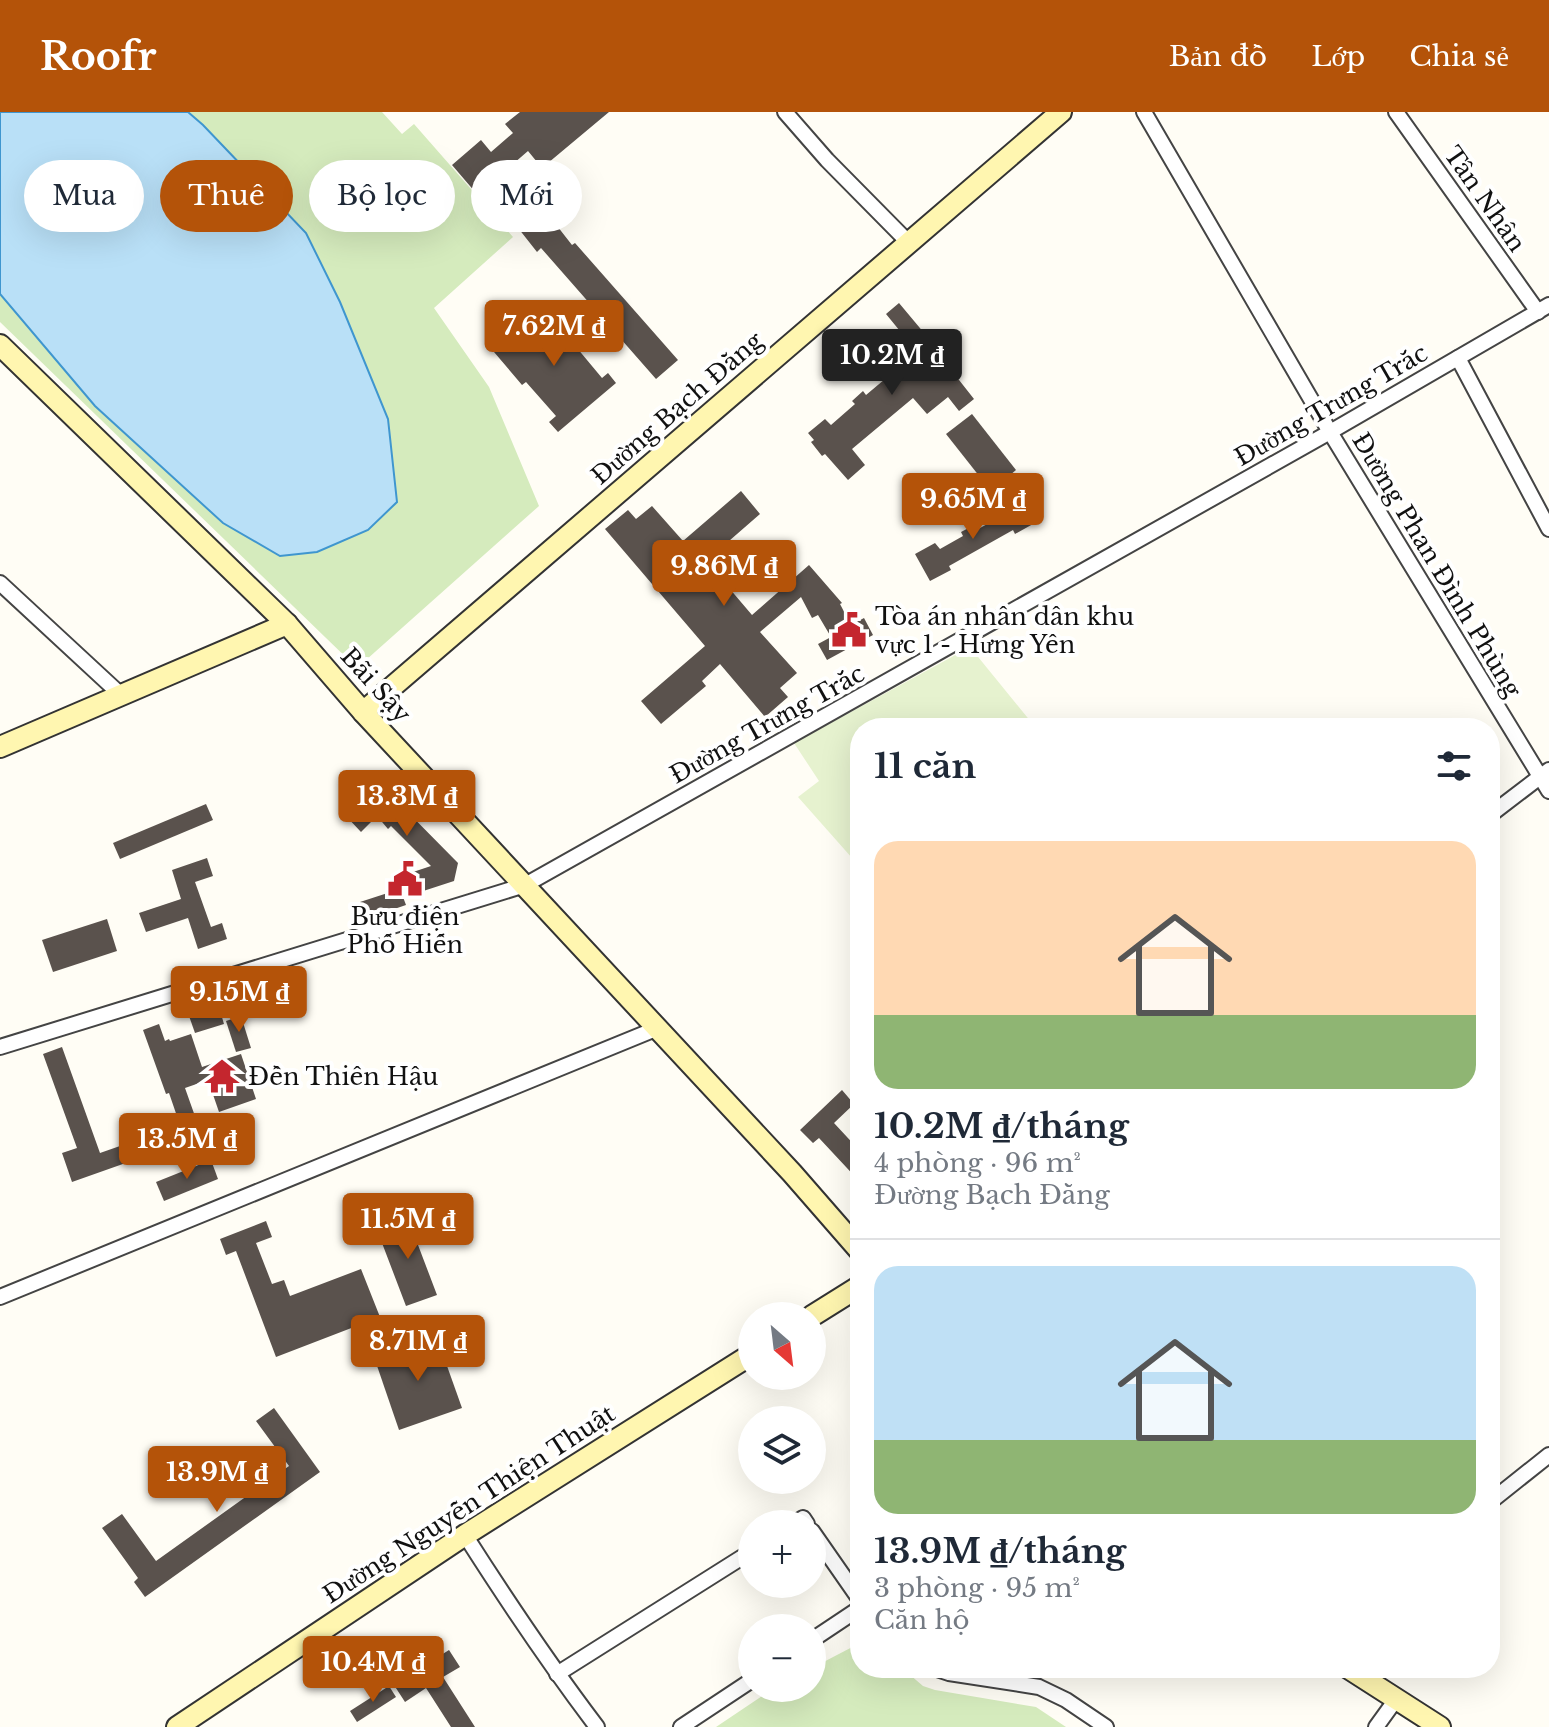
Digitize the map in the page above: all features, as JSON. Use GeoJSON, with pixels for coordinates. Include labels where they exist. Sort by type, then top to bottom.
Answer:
{"type":"FeatureCollection","features":[{"type":"Feature","properties":{"kind":"street"},"geometry":{"type":"LineString","coordinates":[[785,112],[827,160],[909,243]]}},
{"type":"Feature","properties":{"kind":"street","name":"Đường Bạch Đằng"},"geometry":{"type":"LineString","coordinates":[[363,712],[1061,112]]}},
{"type":"Feature","properties":{"kind":"street","name":"Đường Phan Đình Phùng"},"geometry":{"type":"LineString","coordinates":[[1144,112],[1330,432],[1545,773],[1549,791]]}},
{"type":"Feature","properties":{"kind":"street","name":"Tân Nhân"},"geometry":{"type":"LineString","coordinates":[[1396,112],[1544,308]]}},
{"type":"Feature","properties":{"kind":"street","name":"Đường Trưng Trắc"},"geometry":{"type":"LineString","coordinates":[[0,1047],[525,885],[1330,432],[1544,308]]}},
{"type":"Feature","properties":{"kind":"street","name":"Bãi Sậy"},"geometry":{"type":"LineString","coordinates":[[0,345],[287,624],[363,712],[792,1173],[850,1240]]}},
{"type":"Feature","properties":{"kind":"street"},"geometry":{"type":"LineString","coordinates":[[1458,358],[1549,529]]}},
{"type":"Feature","properties":{"kind":"street"},"geometry":{"type":"LineString","coordinates":[[0,583],[121,695]]}},
{"type":"Feature","properties":{"kind":"street"},"geometry":{"type":"LineString","coordinates":[[0,747],[287,624]]}},
{"type":"Feature","properties":{"kind":"street"},"geometry":{"type":"LineString","coordinates":[[1500,807],[1545,773]]}},
{"type":"Feature","properties":{"kind":"street"},"geometry":{"type":"LineString","coordinates":[[0,1297],[658,1028]]}},
{"type":"Feature","properties":{"kind":"street"},"geometry":{"type":"LineString","coordinates":[[826,1307],[850,1292]]}},
{"type":"Feature","properties":{"kind":"street","name":"Đường Nguyễn Thiện Thuật"},"geometry":{"type":"LineString","coordinates":[[177,1727],[465,1535],[738,1363]]}},
{"type":"Feature","properties":{"kind":"street"},"geometry":{"type":"LineString","coordinates":[[1500,1494],[1549,1455]]}},
{"type":"Feature","properties":{"kind":"street"},"geometry":{"type":"LineString","coordinates":[[465,1535],[557,1674],[597,1727]]}},
{"type":"Feature","properties":{"kind":"street"},"geometry":{"type":"LineString","coordinates":[[826,1551],[850,1586]]}},
{"type":"Feature","properties":{"kind":"street"},"geometry":{"type":"LineString","coordinates":[[557,1674],[738,1560]]}},
{"type":"Feature","properties":{"kind":"street"},"geometry":{"type":"LineString","coordinates":[[826,1631],[850,1615]]}},
{"type":"Feature","properties":{"kind":"street"},"geometry":{"type":"LineString","coordinates":[[981,1678],[1039,1687],[1066,1700],[1106,1727]]}},
{"type":"Feature","properties":{"kind":"street"},"geometry":{"type":"LineString","coordinates":[[1364,1678],[1440,1727]]}},
{"type":"Feature","properties":{"kind":"street"},"geometry":{"type":"LineString","coordinates":[[681,1727],[738,1689]]}},
{"type":"Feature","properties":{"kind":"street"},"geometry":{"type":"LineString","coordinates":[[1376,1727],[1397,1698]]}},
{"type":"Feature","properties":{"kind":"green space"},"geometry":{"type":"Polygon","coordinates":[[[0,112],[382,112],[402,134],[414,124],[446,160],[309,160],[309,232],[455,232],[455,171],[471,189],[471,232],[509,232],[513,237],[434,308],[489,387],[539,506],[357,668],[0,322],[0,112]]]}},
{"type":"Feature","properties":{"kind":"green space"},"geometry":{"type":"Polygon","coordinates":[[[970,647],[1028,718],[850,718],[850,856],[798,797],[819,781],[794,743],[970,647]]]}},
{"type":"Feature","properties":{"kind":"green space"},"geometry":{"type":"Polygon","coordinates":[[[850,1648],[850,1678],[914,1678],[935,1690],[1036,1707],[1066,1727],[716,1727],[753,1702],[826,1702],[826,1661],[850,1648]]]}},
{"type":"Feature","properties":{"kind":"water"},"geometry":{"type":"Polygon","coordinates":[[[0,112],[188,112],[236,160],[160,160],[160,232],[293,232],[293,219],[306,233],[340,302],[388,419],[397,502],[368,530],[317,552],[280,556],[223,523],[95,406],[0,294],[0,112]]]}},
{"type":"Feature","properties":{"kind":"building"},"geometry":{"type":"Polygon","coordinates":[[[520,112],[609,112],[552,160],[535,160],[528,151],[518,160],[471,160],[471,187],[455,168],[455,162],[481,140],[491,152],[513,133],[505,124],[520,112]]]}},
{"type":"Feature","properties":{"kind":"building"},"geometry":{"type":"Polygon","coordinates":[[[521,232],[562,232],[678,360],[656,379],[541,248],[537,252],[521,232]]]}},
{"type":"Feature","properties":{"kind":"building"},"geometry":{"type":"Polygon","coordinates":[[[899,303],[950,364],[948,366],[974,399],[959,411],[948,397],[927,414],[913,398],[852,449],[865,465],[848,480],[825,454],[822,456],[808,433],[825,419],[831,425],[855,404],[852,401],[863,391],[866,395],[891,374],[887,369],[913,347],[886,314],[899,303]]]}},
{"type":"Feature","properties":{"kind":"building"},"geometry":{"type":"Polygon","coordinates":[[[548,307],[602,378],[608,373],[616,383],[558,432],[549,422],[556,416],[526,382],[522,385],[494,352],[548,307]]]}},
{"type":"Feature","properties":{"kind":"building"},"geometry":{"type":"Polygon","coordinates":[[[972,414],[1016,470],[991,491],[946,434],[972,414]]]}},
{"type":"Feature","properties":{"kind":"building"},"geometry":{"type":"Polygon","coordinates":[[[741,491],[760,514],[706,561],[752,615],[809,565],[842,603],[851,625],[864,618],[873,635],[827,660],[818,644],[831,637],[818,615],[812,618],[801,597],[760,632],[797,673],[780,688],[788,697],[765,717],[720,664],[702,681],[706,686],[661,724],[641,701],[705,646],[605,529],[628,510],[636,519],[652,506],[683,541],[741,491]]]}},
{"type":"Feature","properties":{"kind":"building"},"geometry":{"type":"Polygon","coordinates":[[[1020,500],[1033,524],[1015,534],[1013,530],[949,566],[951,570],[930,581],[915,554],[935,543],[940,549],[963,536],[961,532],[978,523],[980,528],[1004,515],[1001,510],[1020,500]]]}},
{"type":"Feature","properties":{"kind":"building"},"geometry":{"type":"Polygon","coordinates":[[[379,783],[458,863],[454,881],[411,895],[404,875],[431,866],[377,816],[361,832],[345,815],[379,783]]]}},
{"type":"Feature","properties":{"kind":"building"},"geometry":{"type":"Polygon","coordinates":[[[206,804],[213,820],[120,859],[113,843],[206,804]]]}},
{"type":"Feature","properties":{"kind":"building"},"geometry":{"type":"Polygon","coordinates":[[[207,858],[213,876],[195,882],[211,927],[222,923],[227,939],[198,949],[188,918],[146,932],[139,913],[181,899],[172,870],[207,858]]]}},
{"type":"Feature","properties":{"kind":"building"},"geometry":{"type":"Polygon","coordinates":[[[400,889],[406,905],[365,919],[360,902],[400,889]]]}},
{"type":"Feature","properties":{"kind":"building"},"geometry":{"type":"Polygon","coordinates":[[[107,919],[117,951],[53,972],[42,940],[107,919]]]}},
{"type":"Feature","properties":{"kind":"building"},"geometry":{"type":"Polygon","coordinates":[[[219,1007],[224,1024],[195,1033],[189,1016],[219,1007]]]}},
{"type":"Feature","properties":{"kind":"building"},"geometry":{"type":"Polygon","coordinates":[[[241,1016],[251,1048],[236,1052],[226,1021],[241,1016]]]}},
{"type":"Feature","properties":{"kind":"building"},"geometry":{"type":"Polygon","coordinates":[[[159,1024],[165,1041],[191,1034],[202,1067],[241,1054],[256,1099],[219,1112],[208,1080],[185,1088],[202,1136],[72,1182],[62,1153],[77,1148],[43,1054],[62,1047],[100,1153],[180,1125],[143,1030],[159,1024]]]}},
{"type":"Feature","properties":{"kind":"building"},"geometry":{"type":"Polygon","coordinates":[[[842,1090],[850,1099],[850,1108],[834,1123],[850,1140],[850,1171],[819,1138],[813,1143],[800,1130],[842,1090]]]}},
{"type":"Feature","properties":{"kind":"building"},"geometry":{"type":"Polygon","coordinates":[[[211,1160],[218,1179],[164,1201],[156,1182],[211,1160]]]}},
{"type":"Feature","properties":{"kind":"building"},"geometry":{"type":"Polygon","coordinates":[[[404,1208],[437,1295],[406,1306],[382,1243],[395,1238],[386,1215],[404,1208]]]}},
{"type":"Feature","properties":{"kind":"building"},"geometry":{"type":"Polygon","coordinates":[[[266,1221],[272,1237],[256,1243],[272,1284],[284,1280],[290,1296],[361,1269],[380,1317],[276,1357],[236,1251],[226,1255],[220,1239],[266,1221]]]}},
{"type":"Feature","properties":{"kind":"building"},"geometry":{"type":"Polygon","coordinates":[[[436,1335],[462,1408],[399,1430],[374,1357],[436,1335]]]}},
{"type":"Feature","properties":{"kind":"building"},"geometry":{"type":"Polygon","coordinates":[[[274,1408],[320,1472],[145,1597],[134,1582],[138,1578],[102,1528],[122,1514],[156,1561],[289,1466],[256,1421],[274,1408]]]}},
{"type":"Feature","properties":{"kind":"building"},"geometry":{"type":"Polygon","coordinates":[[[449,1650],[460,1667],[443,1677],[475,1727],[451,1727],[426,1688],[405,1702],[394,1685],[449,1650]]]}},
{"type":"Feature","properties":{"kind":"building"},"geometry":{"type":"Polygon","coordinates":[[[389,1686],[396,1697],[357,1722],[350,1711],[389,1686]]]}},
{"type":"Feature","properties":{"kind":"place","name":"Tòa án nhân dân khu vực 1 - Hưng Yên"},"geometry":{"type":"Point","coordinates":[849,630]}},
{"type":"Feature","properties":{"kind":"place","name":"Bưu điện Phố Hiến"},"geometry":{"type":"Point","coordinates":[405,879]}},
{"type":"Feature","properties":{"kind":"place","name":"Đền Thiên Hậu"},"geometry":{"type":"Point","coordinates":[222,1076]}}]}
